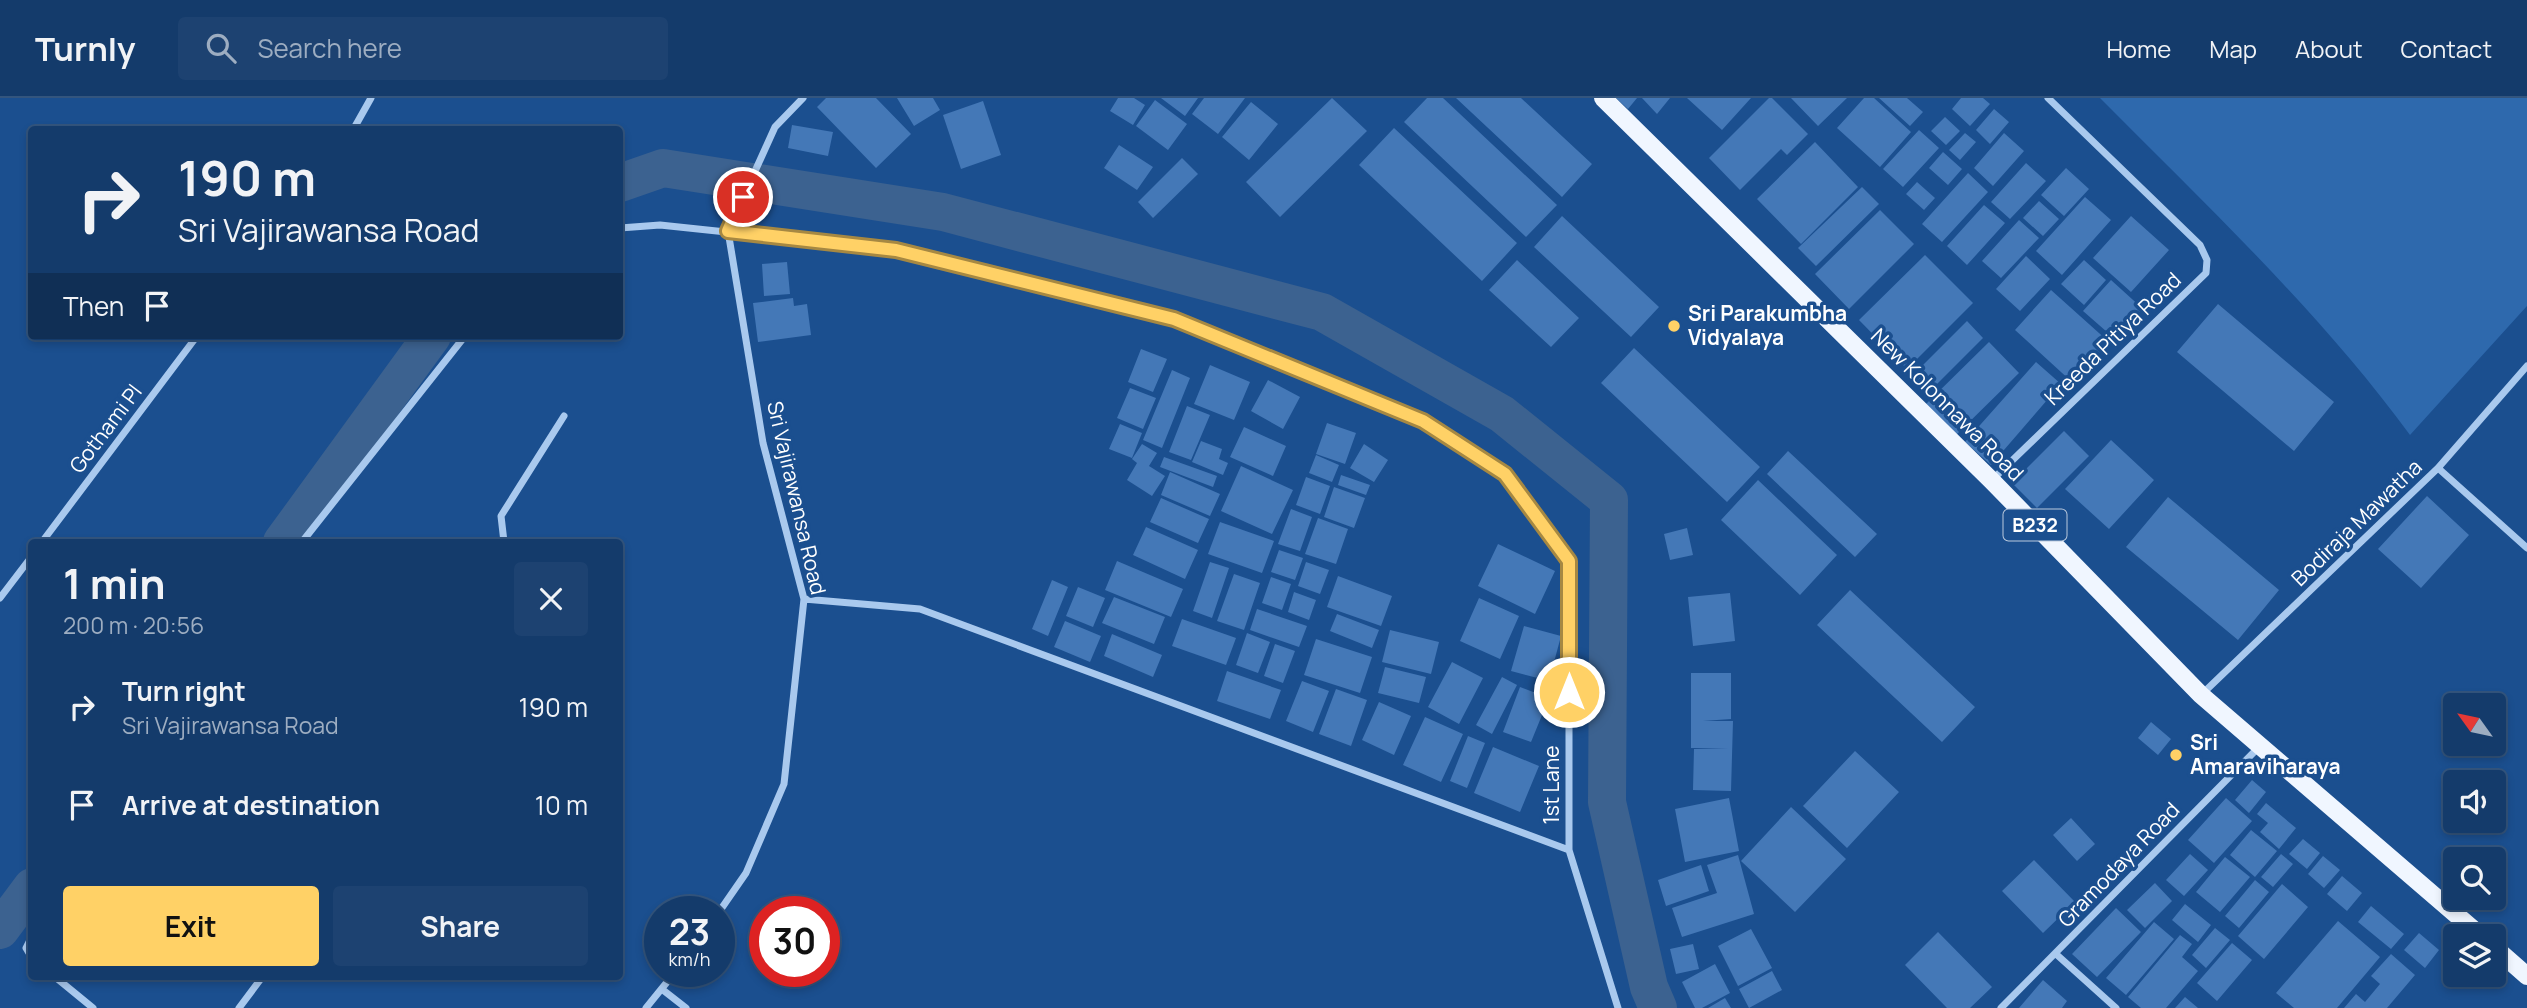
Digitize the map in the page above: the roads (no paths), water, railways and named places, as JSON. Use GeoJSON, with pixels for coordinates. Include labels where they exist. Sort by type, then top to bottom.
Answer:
{"type":"FeatureCollection","features":[{"type":"Feature","properties":{"kind":"main road","name":"New Kolonnawa Road"},"geometry":{"type":"LineString","coordinates":[[1604,98],[1991,480],[2201,695],[2468,924]]}},
{"type":"Feature","properties":{"kind":"main road"},"geometry":{"type":"LineString","coordinates":[[2506,958],[2527,976]]}},
{"type":"Feature","properties":{"kind":"street"},"geometry":{"type":"LineString","coordinates":[[355,126],[372,98]]}},
{"type":"Feature","properties":{"kind":"street"},"geometry":{"type":"LineString","coordinates":[[728,231],[775,127],[803,98]]}},
{"type":"Feature","properties":{"kind":"street","name":"Kreeda Pitiya Road"},"geometry":{"type":"LineString","coordinates":[[1991,480],[2206,273],[2207,260],[2200,245],[2048,98]]}},
{"type":"Feature","properties":{"kind":"street","name":"1st Lane"},"geometry":{"type":"LineString","coordinates":[[623,228],[660,225],[896,250],[1174,319],[1423,421],[1505,474],[1569,561],[1569,850],[1618,1008]]}},
{"type":"Feature","properties":{"kind":"street","name":"Sri Vajirawansa Road"},"geometry":{"type":"LineString","coordinates":[[728,231],[763,443],[804,599],[784,784],[746,873],[730,896]]}},
{"type":"Feature","properties":{"kind":"street","name":"Gothami Pl"},"geometry":{"type":"LineString","coordinates":[[44,539],[194,340]]}},
{"type":"Feature","properties":{"kind":"street"},"geometry":{"type":"LineString","coordinates":[[304,539],[462,340]]}},
{"type":"Feature","properties":{"kind":"street","name":"Bodiraja Mawatha"},"geometry":{"type":"LineString","coordinates":[[2201,695],[2438,468],[2527,366]]}},
{"type":"Feature","properties":{"kind":"street"},"geometry":{"type":"LineString","coordinates":[[504,539],[501,516],[564,416]]}},
{"type":"Feature","properties":{"kind":"street"},"geometry":{"type":"LineString","coordinates":[[2438,468],[2527,548]]}},
{"type":"Feature","properties":{"kind":"street"},"geometry":{"type":"LineString","coordinates":[[0,598],[28,561]]}},
{"type":"Feature","properties":{"kind":"street"},"geometry":{"type":"LineString","coordinates":[[804,599],[920,609],[1569,850]]}},
{"type":"Feature","properties":{"kind":"street","name":"Gramodaya Road"},"geometry":{"type":"LineString","coordinates":[[2001,1008],[2260,745]]}},
{"type":"Feature","properties":{"kind":"street"},"geometry":{"type":"LineString","coordinates":[[2056,954],[2116,1008]]}},
{"type":"Feature","properties":{"kind":"street"},"geometry":{"type":"LineString","coordinates":[[59,980],[93,1008]]}},
{"type":"Feature","properties":{"kind":"street"},"geometry":{"type":"LineString","coordinates":[[239,1008],[260,980]]}},
{"type":"Feature","properties":{"kind":"street"},"geometry":{"type":"LineString","coordinates":[[646,1008],[665,987]]}},
{"type":"Feature","properties":{"kind":"street"},"geometry":{"type":"LineString","coordinates":[[663,990],[686,1008]]}},
{"type":"Feature","properties":{"kind":"waterway"},"geometry":{"type":"LineString","coordinates":[[623,182],[663,168],[943,212],[1322,312],[1502,414],[1609,500],[1607,802],[1649,987],[1658,1008]]}},
{"type":"Feature","properties":{"kind":"waterway"},"geometry":{"type":"LineString","coordinates":[[284,539],[429,340]]}},
{"type":"Feature","properties":{"kind":"waterway"},"geometry":{"type":"LineString","coordinates":[[0,930],[28,892]]}},
{"type":"Feature","properties":{"kind":"place","name":"Sri Parakumbha Vidyalaya"},"geometry":{"type":"Point","coordinates":[1674,326]}},
{"type":"Feature","properties":{"kind":"place","name":"Sri Amaraviharaya"},"geometry":{"type":"Point","coordinates":[2176,755]}}]}
